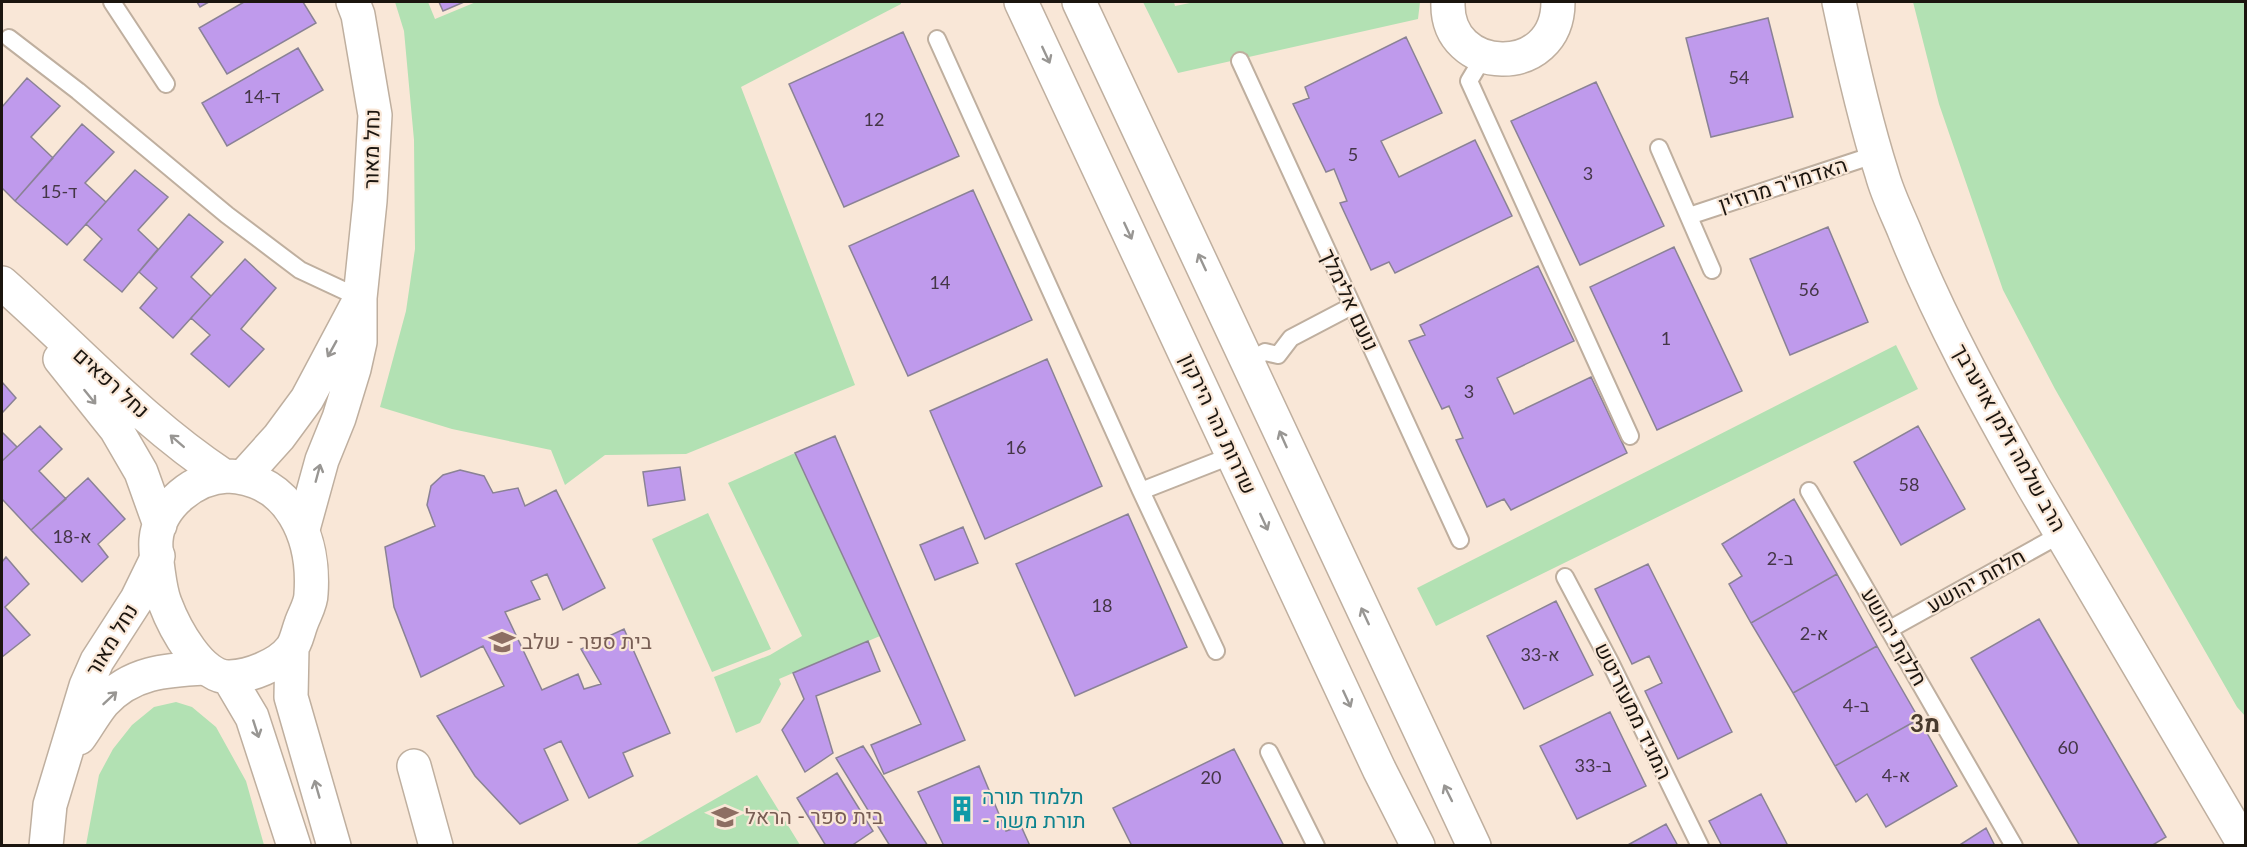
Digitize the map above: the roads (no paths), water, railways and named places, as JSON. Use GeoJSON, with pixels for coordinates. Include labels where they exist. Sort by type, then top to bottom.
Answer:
{"type":"FeatureCollection","features":[{"type":"Feature","properties":{"kind":"street","name":"נחל מאור"},"geometry":{"type":"LineString","coordinates":[[303,529],[322,460],[339,418],[354,369],[360,342],[360,298],[370,201],[375,115],[358,15],[353,2]]}},
{"type":"Feature","properties":{"kind":"street","name":"שדרות נהר הירקון"},"geometry":{"type":"LineString","coordinates":[[1021,2],[1412,844]]}},
{"type":"Feature","properties":{"kind":"street"},"geometry":{"type":"LineString","coordinates":[[1079,2],[1474,846]]}},
{"type":"Feature","properties":{"kind":"street"},"geometry":{"type":"LineString","coordinates":[[1448,2],[1451,21],[1458,36],[1470,48],[1484,56],[1502,60],[1528,54],[1536,49],[1553,29],[1558,2]]}},
{"type":"Feature","properties":{"kind":"street","name":"הרב שלמה זלמן אויערבך"},"geometry":{"type":"LineString","coordinates":[[1839,2],[1857,83],[1882,174],[1917,263],[2000,428],[2245,846]]}},
{"type":"Feature","properties":{"kind":"street","name":"נחל רפאים"},"geometry":{"type":"LineString","coordinates":[[2,283],[117,390],[198,459],[234,476]]}},
{"type":"Feature","properties":{"kind":"street","name":"נחל רפאים"},"geometry":{"type":"LineString","coordinates":[[2,283],[116,429],[141,472],[159,541]]}},
{"type":"Feature","properties":{"kind":"street","name":"נחל מאור"},"geometry":{"type":"LineString","coordinates":[[234,476],[279,437],[307,399],[360,298]]}},
{"type":"Feature","properties":{"kind":"street"},"geometry":{"type":"LineString","coordinates":[[294,846],[252,717],[217,673],[178,633],[164,601],[159,541],[173,504],[188,489],[203,480],[234,476],[269,487],[287,503],[303,529],[311,560],[311,596],[292,648],[291,697],[334,846]]}},
{"type":"Feature","properties":{"kind":"street","name":"נחל מאור"},"geometry":{"type":"LineString","coordinates":[[46,846],[50,805],[86,686],[97,661],[137,599],[159,541]]}},
{"type":"Feature","properties":{"kind":"street"},"geometry":{"type":"LineString","coordinates":[[217,673],[249,673],[270,665],[292,648]]}},
{"type":"Feature","properties":{"kind":"street","name":"נחל מאור"},"geometry":{"type":"LineString","coordinates":[[63,762],[104,703],[122,687],[141,676],[172,669],[217,673]]}},
{"type":"Feature","properties":{"kind":"street"},"geometry":{"type":"LineString","coordinates":[[414,766],[436,846]]}},
{"type":"Feature","properties":{"kind":"lane"},"geometry":{"type":"LineString","coordinates":[[112,2],[166,84]]}},
{"type":"Feature","properties":{"kind":"lane"},"geometry":{"type":"LineString","coordinates":[[9,38],[78,91],[227,215],[300,270],[360,298]]}},
{"type":"Feature","properties":{"kind":"lane"},"geometry":{"type":"LineString","coordinates":[[937,39],[1141,491],[1216,651]]}},
{"type":"Feature","properties":{"kind":"lane"},"geometry":{"type":"LineString","coordinates":[[1484,56],[1469,81],[1630,436]]}},
{"type":"Feature","properties":{"kind":"lane","name":"נועם אלימלך"},"geometry":{"type":"LineString","coordinates":[[1240,60],[1460,540]]}},
{"type":"Feature","properties":{"kind":"lane"},"geometry":{"type":"LineString","coordinates":[[1659,148],[1712,270]]}},
{"type":"Feature","properties":{"kind":"lane","name":"האדמו\"ר מרוז'ין"},"geometry":{"type":"LineString","coordinates":[[1689,216],[1877,154]]}},
{"type":"Feature","properties":{"kind":"lane"},"geometry":{"type":"LineString","coordinates":[[1248,361],[1265,352],[1278,355],[1291,338],[1352,306]]}},
{"type":"Feature","properties":{"kind":"lane"},"geometry":{"type":"LineString","coordinates":[[1141,491],[1233,455]]}},
{"type":"Feature","properties":{"kind":"lane","name":"חלקת יהושע"},"geometry":{"type":"LineString","coordinates":[[1809,490],[2014,846]]}},
{"type":"Feature","properties":{"kind":"lane","name":"חלחת יהושע"},"geometry":{"type":"LineString","coordinates":[[1890,629],[2063,533]]}},
{"type":"Feature","properties":{"kind":"lane","name":"המגיד ממעזריטש"},"geometry":{"type":"LineString","coordinates":[[1565,577],[1700,846]]}},
{"type":"Feature","properties":{"kind":"lane"},"geometry":{"type":"LineString","coordinates":[[1269,752],[1316,846]]}},
{"type":"Feature","properties":{"kind":"place","name":"בית ספר - שלב"},"geometry":{"type":"Point","coordinates":[502,642]}},
{"type":"Feature","properties":{"kind":"place","name":"תלמוד תורה - תורת משה"},"geometry":{"type":"Point","coordinates":[962,809]}},
{"type":"Feature","properties":{"kind":"place","name":"בית ספר - הראל"},"geometry":{"type":"Point","coordinates":[725,817]}},
{"type":"Feature","properties":{"kind":"district","name":"מ3"},"geometry":{"type":"Point","coordinates":[1925,724]}}]}
